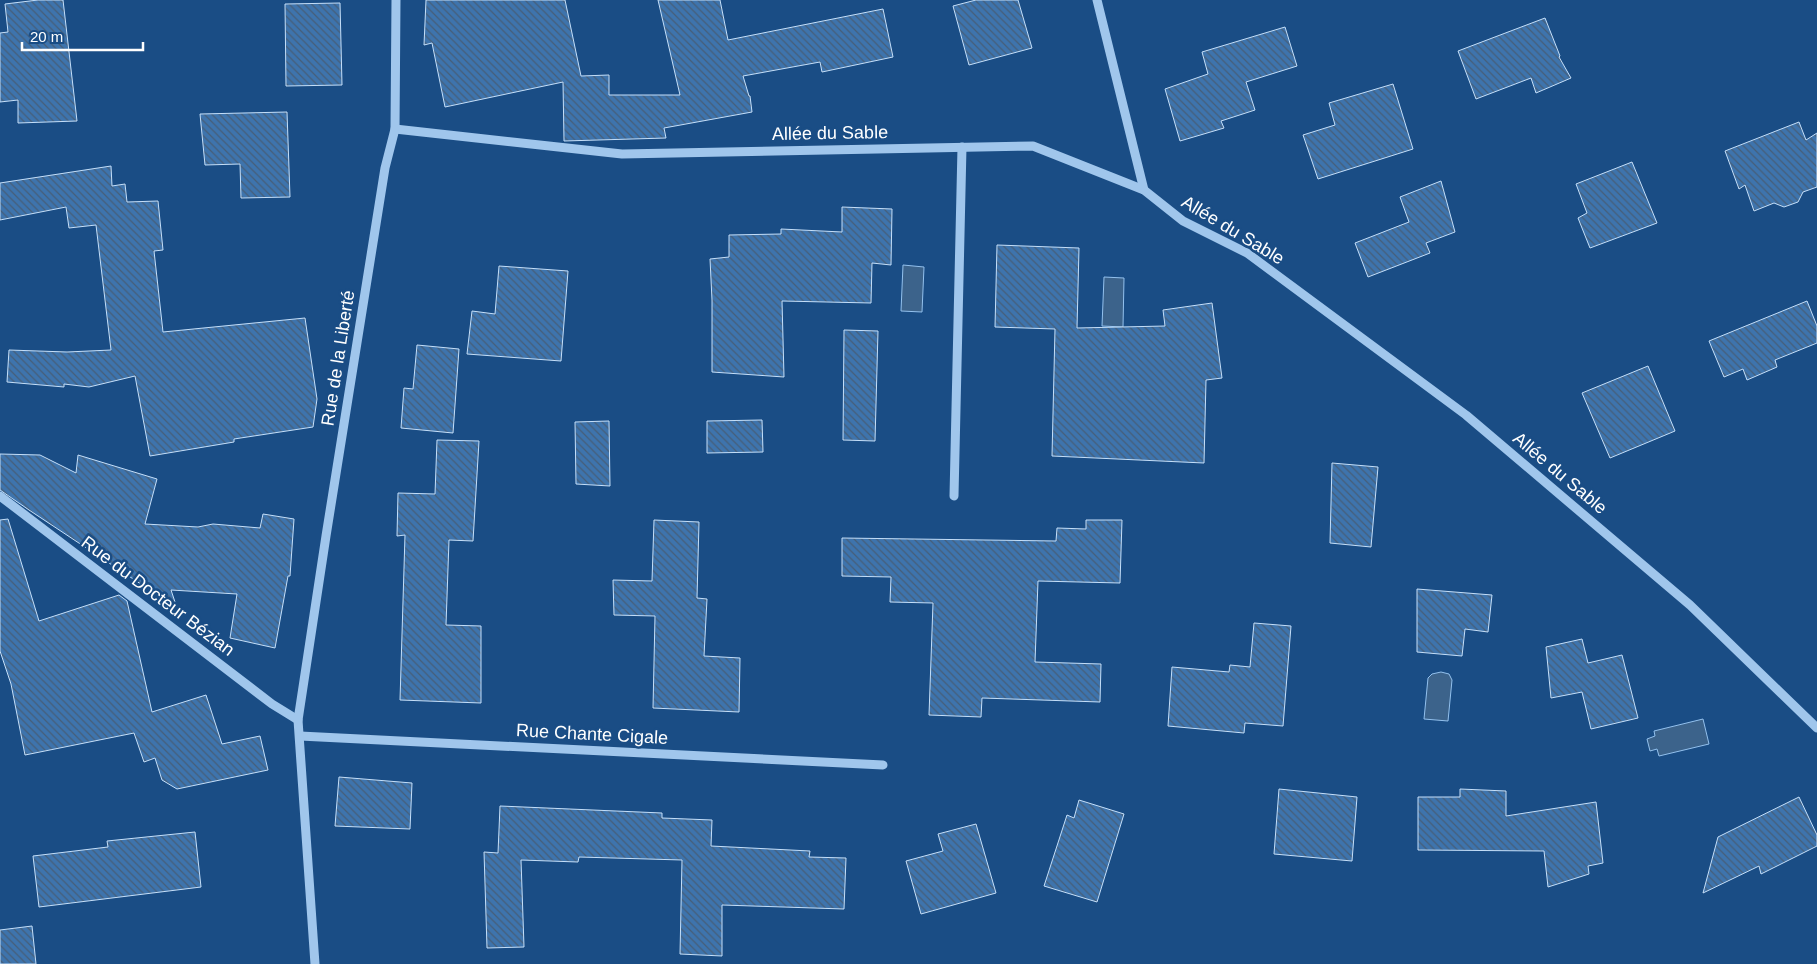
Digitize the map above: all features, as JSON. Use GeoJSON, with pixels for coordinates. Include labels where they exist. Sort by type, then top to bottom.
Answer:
{"type":"FeatureCollection","features":[{"type":"Feature","properties":{"kind":"street","name":"Rue de la Liberté"},"geometry":{"type":"LineString","coordinates":[[298,720],[385,168],[395,129],[396,0]]}},
{"type":"Feature","properties":{"kind":"street"},"geometry":{"type":"LineString","coordinates":[[1097,0],[1144,190]]}},
{"type":"Feature","properties":{"kind":"street","name":"Allée du Sable"},"geometry":{"type":"LineString","coordinates":[[395,129],[622,154],[1033,146],[1144,190],[1183,221],[1247,253],[1466,415],[1690,605],[1817,728]]}},
{"type":"Feature","properties":{"kind":"street"},"geometry":{"type":"LineString","coordinates":[[954,496],[962,147]]}},
{"type":"Feature","properties":{"kind":"street","name":"Rue du Docteur Bézian"},"geometry":{"type":"LineString","coordinates":[[0,496],[272,704],[298,720]]}},
{"type":"Feature","properties":{"kind":"street"},"geometry":{"type":"LineString","coordinates":[[298,720],[315,964]]}},
{"type":"Feature","properties":{"kind":"street","name":"Rue Chante Cigale"},"geometry":{"type":"LineString","coordinates":[[300,736],[883,765]]}},
{"type":"Feature","properties":{"kind":"water"},"geometry":{"type":"Polygon","coordinates":[[[903,265],[924,267],[922,312],[901,311],[903,265]]]}},
{"type":"Feature","properties":{"kind":"water"},"geometry":{"type":"Polygon","coordinates":[[[1104,277],[1124,278],[1123,327],[1102,326],[1104,277]]]}},
{"type":"Feature","properties":{"kind":"water"},"geometry":{"type":"Polygon","coordinates":[[[1441,672],[1449,674],[1452,680],[1448,721],[1424,719],[1428,678],[1432,674],[1441,672]]]}},
{"type":"Feature","properties":{"kind":"water"},"geometry":{"type":"Polygon","coordinates":[[[1703,719],[1709,744],[1659,756],[1657,749],[1650,751],[1647,739],[1655,736],[1654,731],[1703,719]]]}},
{"type":"Feature","properties":{"kind":"building"},"geometry":{"type":"Polygon","coordinates":[[[38,0],[63,0],[77,121],[18,123],[18,100],[0,102],[0,33],[8,32],[5,4],[38,0]]]}},
{"type":"Feature","properties":{"kind":"building"},"geometry":{"type":"Polygon","coordinates":[[[426,0],[565,0],[581,76],[609,75],[609,95],[680,95],[658,0],[720,0],[728,40],[883,9],[893,57],[822,72],[820,62],[743,76],[750,96],[752,112],[664,128],[666,138],[564,141],[563,82],[445,107],[432,43],[424,45],[426,0]]]}},
{"type":"Feature","properties":{"kind":"building"},"geometry":{"type":"Polygon","coordinates":[[[976,0],[1018,0],[1032,48],[969,65],[953,6],[976,0]]]}},
{"type":"Feature","properties":{"kind":"building"},"geometry":{"type":"Polygon","coordinates":[[[340,3],[342,85],[286,86],[285,4],[340,3]]]}},
{"type":"Feature","properties":{"kind":"building"},"geometry":{"type":"Polygon","coordinates":[[[1545,18],[1559,57],[1571,78],[1536,93],[1531,78],[1476,99],[1458,51],[1545,18]]]}},
{"type":"Feature","properties":{"kind":"building"},"geometry":{"type":"Polygon","coordinates":[[[1285,27],[1297,66],[1246,82],[1255,110],[1221,121],[1224,128],[1180,141],[1165,89],[1208,74],[1202,52],[1285,27]]]}},
{"type":"Feature","properties":{"kind":"building"},"geometry":{"type":"Polygon","coordinates":[[[1393,84],[1413,149],[1318,179],[1303,135],[1335,125],[1329,103],[1393,84]]]}},
{"type":"Feature","properties":{"kind":"building"},"geometry":{"type":"Polygon","coordinates":[[[287,112],[290,197],[241,198],[240,164],[205,165],[200,114],[287,112]]]}},
{"type":"Feature","properties":{"kind":"building"},"geometry":{"type":"Polygon","coordinates":[[[1799,122],[1806,140],[1817,133],[1817,187],[1803,192],[1798,202],[1784,207],[1774,203],[1754,211],[1745,185],[1739,189],[1725,151],[1799,122]]]}},
{"type":"Feature","properties":{"kind":"building"},"geometry":{"type":"Polygon","coordinates":[[[1632,162],[1657,223],[1590,248],[1578,218],[1587,213],[1576,184],[1632,162]]]}},
{"type":"Feature","properties":{"kind":"building"},"geometry":{"type":"Polygon","coordinates":[[[111,166],[112,186],[125,184],[127,202],[158,201],[163,250],[154,251],[163,332],[305,318],[317,399],[313,427],[234,439],[234,442],[150,456],[135,376],[89,387],[64,384],[64,387],[7,382],[9,350],[67,352],[111,350],[96,225],[69,228],[66,207],[0,220],[0,183],[111,166]]]}},
{"type":"Feature","properties":{"kind":"building"},"geometry":{"type":"Polygon","coordinates":[[[1441,181],[1455,232],[1426,243],[1430,253],[1368,277],[1355,243],[1409,222],[1400,197],[1441,181]]]}},
{"type":"Feature","properties":{"kind":"building"},"geometry":{"type":"Polygon","coordinates":[[[842,207],[892,209],[891,265],[872,263],[871,303],[782,301],[784,377],[712,372],[710,259],[729,257],[729,235],[781,234],[781,229],[842,232],[842,207]]]}},
{"type":"Feature","properties":{"kind":"building"},"geometry":{"type":"Polygon","coordinates":[[[997,245],[1079,248],[1077,328],[1165,326],[1163,310],[1212,303],[1222,378],[1206,380],[1204,463],[1052,456],[1055,329],[995,327],[997,245]]]}},
{"type":"Feature","properties":{"kind":"building"},"geometry":{"type":"Polygon","coordinates":[[[499,266],[568,271],[561,361],[467,354],[472,311],[495,314],[499,266]]]}},
{"type":"Feature","properties":{"kind":"building"},"geometry":{"type":"Polygon","coordinates":[[[1807,301],[1817,326],[1817,343],[1775,360],[1777,367],[1747,380],[1743,369],[1724,377],[1709,341],[1807,301]]]}},
{"type":"Feature","properties":{"kind":"building"},"geometry":{"type":"Polygon","coordinates":[[[844,330],[878,331],[875,441],[843,440],[844,330]]]}},
{"type":"Feature","properties":{"kind":"building"},"geometry":{"type":"Polygon","coordinates":[[[417,345],[459,349],[453,433],[401,428],[404,388],[413,389],[417,345]]]}},
{"type":"Feature","properties":{"kind":"building"},"geometry":{"type":"Polygon","coordinates":[[[1648,366],[1675,431],[1610,458],[1582,393],[1648,366]]]}},
{"type":"Feature","properties":{"kind":"building"},"geometry":{"type":"Polygon","coordinates":[[[762,420],[763,452],[707,453],[707,421],[762,420]]]}},
{"type":"Feature","properties":{"kind":"building"},"geometry":{"type":"Polygon","coordinates":[[[609,421],[610,486],[576,484],[575,422],[609,421]]]}},
{"type":"Feature","properties":{"kind":"building"},"geometry":{"type":"Polygon","coordinates":[[[437,440],[479,441],[473,541],[449,540],[446,625],[481,626],[481,703],[400,700],[405,535],[397,536],[398,493],[435,494],[437,440]]]}},
{"type":"Feature","properties":{"kind":"building"},"geometry":{"type":"Polygon","coordinates":[[[0,454],[40,455],[76,473],[78,455],[157,479],[145,524],[198,527],[213,524],[260,528],[263,514],[294,519],[290,576],[288,576],[275,648],[230,638],[237,594],[171,590],[177,608],[0,490],[0,454]]]}},
{"type":"Feature","properties":{"kind":"building"},"geometry":{"type":"Polygon","coordinates":[[[1332,463],[1378,467],[1371,547],[1330,543],[1332,463]]]}},
{"type":"Feature","properties":{"kind":"building"},"geometry":{"type":"Polygon","coordinates":[[[8,519],[39,621],[119,595],[127,601],[152,712],[206,695],[222,744],[260,736],[268,770],[177,789],[162,780],[155,758],[144,762],[134,733],[25,755],[11,684],[0,651],[0,520],[8,519]]]}},
{"type":"Feature","properties":{"kind":"building"},"geometry":{"type":"Polygon","coordinates":[[[654,520],[699,522],[697,598],[707,599],[704,656],[740,658],[739,712],[653,708],[655,616],[614,615],[613,580],[652,581],[654,520]]]}},
{"type":"Feature","properties":{"kind":"building"},"geometry":{"type":"Polygon","coordinates":[[[1086,520],[1122,520],[1120,583],[1038,581],[1035,662],[1101,664],[1100,702],[982,698],[981,717],[929,715],[933,603],[890,602],[891,577],[842,576],[842,538],[1056,541],[1057,528],[1086,529],[1086,520]]]}},
{"type":"Feature","properties":{"kind":"building"},"geometry":{"type":"Polygon","coordinates":[[[1417,589],[1492,595],[1488,632],[1465,629],[1462,656],[1417,652],[1417,589]]]}},
{"type":"Feature","properties":{"kind":"building"},"geometry":{"type":"Polygon","coordinates":[[[1254,623],[1291,626],[1283,726],[1245,723],[1244,733],[1168,726],[1172,667],[1229,672],[1230,665],[1250,667],[1254,623]]]}},
{"type":"Feature","properties":{"kind":"building"},"geometry":{"type":"Polygon","coordinates":[[[1582,639],[1588,663],[1622,655],[1638,718],[1591,729],[1582,692],[1551,698],[1546,647],[1582,639]]]}},
{"type":"Feature","properties":{"kind":"building"},"geometry":{"type":"Polygon","coordinates":[[[339,777],[412,783],[410,829],[335,826],[339,777]]]}},
{"type":"Feature","properties":{"kind":"building"},"geometry":{"type":"Polygon","coordinates":[[[1279,789],[1357,797],[1352,861],[1274,854],[1279,789]]]}},
{"type":"Feature","properties":{"kind":"building"},"geometry":{"type":"Polygon","coordinates":[[[1460,789],[1506,791],[1506,816],[1596,802],[1603,863],[1588,866],[1589,874],[1548,887],[1544,851],[1418,850],[1418,797],[1460,797],[1460,789]]]}},
{"type":"Feature","properties":{"kind":"building"},"geometry":{"type":"Polygon","coordinates":[[[1799,797],[1817,835],[1817,846],[1761,874],[1759,866],[1703,893],[1718,837],[1799,797]]]}},
{"type":"Feature","properties":{"kind":"building"},"geometry":{"type":"Polygon","coordinates":[[[1079,800],[1124,814],[1097,902],[1044,886],[1067,815],[1074,818],[1079,800]]]}},
{"type":"Feature","properties":{"kind":"building"},"geometry":{"type":"Polygon","coordinates":[[[500,806],[662,813],[662,818],[712,820],[711,846],[810,851],[809,857],[846,858],[844,909],[722,905],[722,956],[680,954],[682,860],[579,857],[578,862],[521,860],[524,947],[487,948],[484,852],[498,853],[500,806]]]}},
{"type":"Feature","properties":{"kind":"building"},"geometry":{"type":"Polygon","coordinates":[[[976,824],[996,893],[921,914],[906,861],[943,851],[938,834],[976,824]]]}},
{"type":"Feature","properties":{"kind":"building"},"geometry":{"type":"Polygon","coordinates":[[[195,832],[201,887],[39,907],[33,856],[108,847],[107,841],[195,832]]]}},
{"type":"Feature","properties":{"kind":"building"},"geometry":{"type":"Polygon","coordinates":[[[32,926],[36,964],[0,964],[0,930],[32,926]]]}}]}
